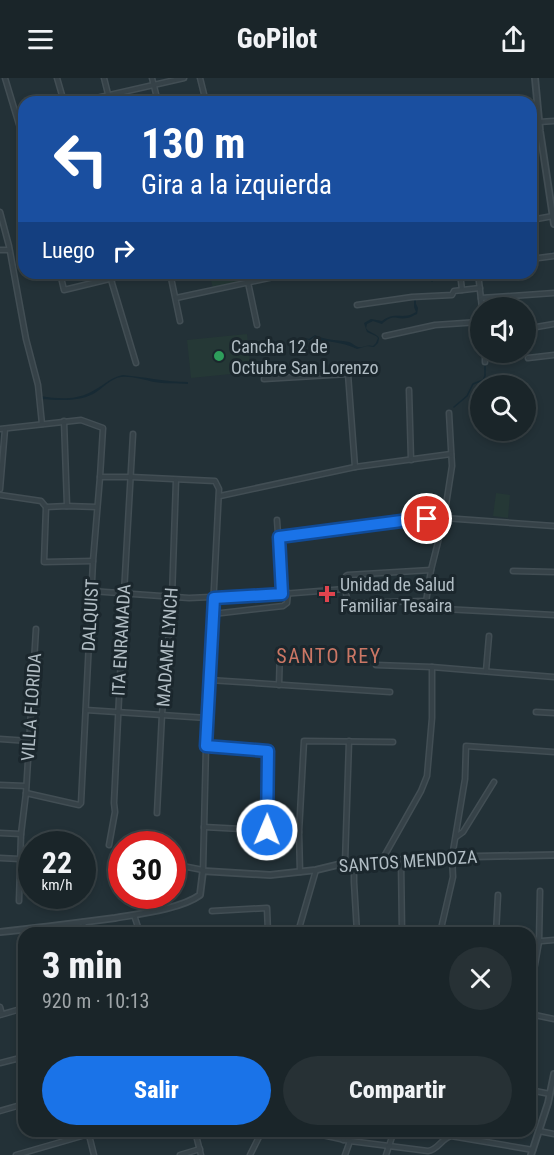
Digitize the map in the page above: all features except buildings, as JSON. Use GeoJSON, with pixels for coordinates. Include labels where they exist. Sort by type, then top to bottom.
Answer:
{"type":"FeatureCollection","features":[{"type":"Feature","properties":{"kind":"street"},"geometry":{"type":"LineString","coordinates":[[5,78],[18,122]]}},
{"type":"Feature","properties":{"kind":"street"},"geometry":{"type":"LineString","coordinates":[[57,78],[62,96]]}},
{"type":"Feature","properties":{"kind":"street"},"geometry":{"type":"LineString","coordinates":[[104,78],[108,95]]}},
{"type":"Feature","properties":{"kind":"street"},"geometry":{"type":"LineString","coordinates":[[152,78],[157,96]]}},
{"type":"Feature","properties":{"kind":"street"},"geometry":{"type":"LineString","coordinates":[[104,96],[184,78]]}},
{"type":"Feature","properties":{"kind":"street"},"geometry":{"type":"LineString","coordinates":[[200,78],[204,96]]}},
{"type":"Feature","properties":{"kind":"street"},"geometry":{"type":"LineString","coordinates":[[536,78],[539,122],[554,224]]}},
{"type":"Feature","properties":{"kind":"street"},"geometry":{"type":"LineString","coordinates":[[539,122],[554,122]]}},
{"type":"Feature","properties":{"kind":"street"},"geometry":{"type":"LineString","coordinates":[[547,174],[554,174]]}},
{"type":"Feature","properties":{"kind":"street"},"geometry":{"type":"LineString","coordinates":[[0,212],[9,246],[26,339],[37,377],[42,424]]}},
{"type":"Feature","properties":{"kind":"street"},"geometry":{"type":"LineString","coordinates":[[537,219],[553,216]]}},
{"type":"Feature","properties":{"kind":"street"},"geometry":{"type":"LineString","coordinates":[[0,250],[9,250]]}},
{"type":"Feature","properties":{"kind":"street"},"geometry":{"type":"LineString","coordinates":[[537,258],[554,256]]}},
{"type":"Feature","properties":{"kind":"street"},"geometry":{"type":"LineString","coordinates":[[61,279],[64,290],[111,279],[136,363]]}},
{"type":"Feature","properties":{"kind":"street"},"geometry":{"type":"LineString","coordinates":[[171,279],[180,321]]}},
{"type":"Feature","properties":{"kind":"street"},"geometry":{"type":"LineString","coordinates":[[247,279],[257,325]]}},
{"type":"Feature","properties":{"kind":"street"},"geometry":{"type":"LineString","coordinates":[[176,298],[266,279]]}},
{"type":"Feature","properties":{"kind":"street"},"geometry":{"type":"LineString","coordinates":[[461,279],[462,290]]}},
{"type":"Feature","properties":{"kind":"street"},"geometry":{"type":"LineString","coordinates":[[479,279],[481,297]]}},
{"type":"Feature","properties":{"kind":"street"},"geometry":{"type":"LineString","coordinates":[[357,305],[450,295],[454,291],[480,288]]}},
{"type":"Feature","properties":{"kind":"street"},"geometry":{"type":"LineString","coordinates":[[493,297],[554,292]]}},
{"type":"Feature","properties":{"kind":"street"},"geometry":{"type":"LineString","coordinates":[[385,336],[435,325],[470,322]]}},
{"type":"Feature","properties":{"kind":"street"},"geometry":{"type":"LineString","coordinates":[[536,326],[554,324]]}},
{"type":"Feature","properties":{"kind":"street"},"geometry":{"type":"LineString","coordinates":[[536,357],[554,355]]}},
{"type":"Feature","properties":{"kind":"street"},"geometry":{"type":"LineString","coordinates":[[264,379],[348,374],[354,467]]}},
{"type":"Feature","properties":{"kind":"street"},"geometry":{"type":"LineString","coordinates":[[409,390],[411,460]]}},
{"type":"Feature","properties":{"kind":"street"},"geometry":{"type":"LineString","coordinates":[[449,413],[452,466],[444,518],[431,570],[425,608],[554,615]]}},
{"type":"Feature","properties":{"kind":"street","name":"DALQUIST"},"geometry":{"type":"LineString","coordinates":[[26,793],[79,805],[81,803],[91,591],[103,428],[81,420],[64,421]]}},
{"type":"Feature","properties":{"kind":"street"},"geometry":{"type":"LineString","coordinates":[[0,489],[2,429],[64,421],[67,506]]}},
{"type":"Feature","properties":{"kind":"street","name":"ITA ENRAMADA"},"geometry":{"type":"LineString","coordinates":[[112,831],[115,812],[133,434]]}},
{"type":"Feature","properties":{"kind":"street"},"geometry":{"type":"LineString","coordinates":[[220,496],[354,467],[451,454]]}},
{"type":"Feature","properties":{"kind":"street"},"geometry":{"type":"LineString","coordinates":[[55,927],[162,909],[198,897],[201,892],[219,489],[215,481],[100,477]]}},
{"type":"Feature","properties":{"kind":"street","name":"MADAME LYNCH"},"geometry":{"type":"LineString","coordinates":[[157,813],[162,714],[172,597],[176,480]]}},
{"type":"Feature","properties":{"kind":"street"},"geometry":{"type":"LineString","coordinates":[[0,495],[41,501],[46,507],[44,561],[93,561]]}},
{"type":"Feature","properties":{"kind":"street"},"geometry":{"type":"LineString","coordinates":[[46,507],[97,507]]}},
{"type":"Feature","properties":{"kind":"street"},"geometry":{"type":"LineString","coordinates":[[279,537],[409,520],[444,518],[554,526]]}},
{"type":"Feature","properties":{"kind":"street"},"geometry":{"type":"LineString","coordinates":[[278,520],[282,594]]}},
{"type":"Feature","properties":{"kind":"street"},"geometry":{"type":"LineString","coordinates":[[426,601],[348,603],[345,589],[346,576],[431,570]]}},
{"type":"Feature","properties":{"kind":"street"},"geometry":{"type":"LineString","coordinates":[[513,570],[554,572]]}},
{"type":"Feature","properties":{"kind":"street"},"geometry":{"type":"LineString","coordinates":[[91,591],[214,598],[345,589]]}},
{"type":"Feature","properties":{"kind":"street"},"geometry":{"type":"LineString","coordinates":[[213,614],[283,606],[287,603],[288,593]]}},
{"type":"Feature","properties":{"kind":"street","name":"VILLA FLORIDA"},"geometry":{"type":"LineString","coordinates":[[21,831],[26,793],[36,629]]}},
{"type":"Feature","properties":{"kind":"street"},"geometry":{"type":"LineString","coordinates":[[486,671],[489,636]]}},
{"type":"Feature","properties":{"kind":"street"},"geometry":{"type":"LineString","coordinates":[[279,685],[280,649]]}},
{"type":"Feature","properties":{"kind":"street"},"geometry":{"type":"LineString","coordinates":[[376,665],[554,677]]}},
{"type":"Feature","properties":{"kind":"street"},"geometry":{"type":"LineString","coordinates":[[382,860],[427,776],[432,718],[432,667]]}},
{"type":"Feature","properties":{"kind":"street"},"geometry":{"type":"LineString","coordinates":[[209,680],[390,692]]}},
{"type":"Feature","properties":{"kind":"street"},"geometry":{"type":"LineString","coordinates":[[86,710],[207,718]]}},
{"type":"Feature","properties":{"kind":"street"},"geometry":{"type":"LineString","coordinates":[[536,712],[554,713]]}},
{"type":"Feature","properties":{"kind":"street"},"geometry":{"type":"LineString","coordinates":[[0,740],[29,741]]}},
{"type":"Feature","properties":{"kind":"street"},"geometry":{"type":"LineString","coordinates":[[300,872],[299,832],[304,741],[393,742]]}},
{"type":"Feature","properties":{"kind":"street"},"geometry":{"type":"LineString","coordinates":[[345,863],[349,741]]}},
{"type":"Feature","properties":{"kind":"street"},"geometry":{"type":"LineString","coordinates":[[206,746],[268,752],[267,830]]}},
{"type":"Feature","properties":{"kind":"street"},"geometry":{"type":"LineString","coordinates":[[442,927],[453,877],[452,856],[465,779],[466,746],[554,752]]}},
{"type":"Feature","properties":{"kind":"street"},"geometry":{"type":"LineString","coordinates":[[455,838],[463,832],[494,782]]}},
{"type":"Feature","properties":{"kind":"street"},"geometry":{"type":"LineString","coordinates":[[0,785],[26,786]]}},
{"type":"Feature","properties":{"kind":"street"},"geometry":{"type":"LineString","coordinates":[[204,826],[299,832]]}},
{"type":"Feature","properties":{"kind":"street"},"geometry":{"type":"LineString","coordinates":[[0,833],[18,834]]}},
{"type":"Feature","properties":{"kind":"street","name":"SANTOS MENDOZA"},"geometry":{"type":"LineString","coordinates":[[203,871],[270,875],[316,870],[345,863],[382,860],[452,856],[554,855]]}},
{"type":"Feature","properties":{"kind":"street"},"geometry":{"type":"LineString","coordinates":[[0,858],[18,859]]}},
{"type":"Feature","properties":{"kind":"street"},"geometry":{"type":"LineString","coordinates":[[401,860],[402,927]]}},
{"type":"Feature","properties":{"kind":"street"},"geometry":{"type":"LineString","coordinates":[[354,862],[357,927]]}},
{"type":"Feature","properties":{"kind":"street"},"geometry":{"type":"LineString","coordinates":[[186,867],[203,871]]}},
{"type":"Feature","properties":{"kind":"street"},"geometry":{"type":"LineString","coordinates":[[299,927],[316,870]]}},
{"type":"Feature","properties":{"kind":"street"},"geometry":{"type":"LineString","coordinates":[[536,959],[539,942],[540,891]]}},
{"type":"Feature","properties":{"kind":"street"},"geometry":{"type":"LineString","coordinates":[[496,927],[498,895]]}},
{"type":"Feature","properties":{"kind":"street"},"geometry":{"type":"LineString","coordinates":[[212,911],[267,908],[268,927]]}},
{"type":"Feature","properties":{"kind":"street"},"geometry":{"type":"LineString","coordinates":[[134,915],[138,927]]}},
{"type":"Feature","properties":{"kind":"street"},"geometry":{"type":"LineString","coordinates":[[83,922],[84,927]]}},
{"type":"Feature","properties":{"kind":"street"},"geometry":{"type":"LineString","coordinates":[[0,932],[18,931]]}},
{"type":"Feature","properties":{"kind":"street"},"geometry":{"type":"LineString","coordinates":[[539,942],[554,940]]}},
{"type":"Feature","properties":{"kind":"street"},"geometry":{"type":"LineString","coordinates":[[0,1007],[1,1014],[18,1010]]}},
{"type":"Feature","properties":{"kind":"street"},"geometry":{"type":"LineString","coordinates":[[536,1015],[554,1019]]}},
{"type":"Feature","properties":{"kind":"street"},"geometry":{"type":"LineString","coordinates":[[0,1063],[18,1058]]}},
{"type":"Feature","properties":{"kind":"street"},"geometry":{"type":"LineString","coordinates":[[457,1137],[532,1152],[554,1074]]}},
{"type":"Feature","properties":{"kind":"street"},"geometry":{"type":"LineString","coordinates":[[536,1091],[550,1094]]}},
{"type":"Feature","properties":{"kind":"street"},"geometry":{"type":"LineString","coordinates":[[0,1111],[18,1106]]}},
{"type":"Feature","properties":{"kind":"street"},"geometry":{"type":"LineString","coordinates":[[539,1131],[554,1134]]}},
{"type":"Feature","properties":{"kind":"street"},"geometry":{"type":"LineString","coordinates":[[16,1155],[72,1137]]}},
{"type":"Feature","properties":{"kind":"street"},"geometry":{"type":"LineString","coordinates":[[89,1137],[94,1155]]}},
{"type":"Feature","properties":{"kind":"street"},"geometry":{"type":"LineString","coordinates":[[197,1137],[201,1155]]}},
{"type":"Feature","properties":{"kind":"street"},"geometry":{"type":"LineString","coordinates":[[250,1155],[259,1137]]}},
{"type":"Feature","properties":{"kind":"street"},"geometry":{"type":"LineString","coordinates":[[330,1137],[432,1151],[447,1137]]}},
{"type":"Feature","properties":{"kind":"street"},"geometry":{"type":"LineString","coordinates":[[386,1155],[392,1137]]}},
{"type":"Feature","properties":{"kind":"street"},"geometry":{"type":"LineString","coordinates":[[345,1155],[350,1141]]}},
{"type":"Feature","properties":{"kind":"street"},"geometry":{"type":"LineString","coordinates":[[180,1155],[200,1149]]}},
{"type":"Feature","properties":{"kind":"green space"},"geometry":{"type":"Polygon","coordinates":[[[211,279],[244,279],[244,281],[213,288],[211,279]]]}},
{"type":"Feature","properties":{"kind":"green space","name":"Cancha 12 de Octubre San Lorenzo"},"geometry":{"type":"Polygon","coordinates":[[[247,334],[251,372],[191,378],[187,340],[247,334]]]}},
{"type":"Feature","properties":{"kind":"green space"},"geometry":{"type":"Polygon","coordinates":[[[496,493],[510,495],[508,518],[493,516],[496,493]]]}},
{"type":"Feature","properties":{"kind":"water"},"geometry":{"type":"Polygon","coordinates":[[[414,298],[416,298],[418,308],[417,314],[408,318],[392,318],[382,324],[373,321],[367,324],[367,330],[379,338],[374,347],[367,346],[357,349],[339,343],[321,341],[315,336],[310,340],[305,339],[315,335],[349,342],[358,347],[369,345],[373,346],[378,338],[367,332],[364,323],[371,319],[382,321],[391,316],[411,315],[416,312],[414,298]]]}},
{"type":"Feature","properties":{"kind":"water"},"geometry":{"type":"Polygon","coordinates":[[[123,375],[188,382],[188,384],[158,383],[121,377],[93,394],[81,398],[41,399],[41,396],[78,397],[123,375]]]}},
{"type":"Feature","properties":{"kind":"waterway"},"geometry":{"type":"LineString","coordinates":[[454,407],[467,396],[473,384],[483,380],[485,366]]}},
{"type":"Feature","properties":{"kind":"place","name":"Cancha 12 de Octubre San Lorenzo"},"geometry":{"type":"Point","coordinates":[219,356]}},
{"type":"Feature","properties":{"kind":"place","name":"Unidad de Salud Familiar Tesaira"},"geometry":{"type":"Point","coordinates":[327,594]}},
{"type":"Feature","properties":{"kind":"district","name":"SANTO REY"},"geometry":{"type":"Point","coordinates":[329,656]}},
{"type":"Feature","properties":{"kind":"route"},"geometry":{"type":"LineString","coordinates":[[267,830],[268,751],[206,746],[214,598],[282,594],[279,537],[427,519]]}}]}
